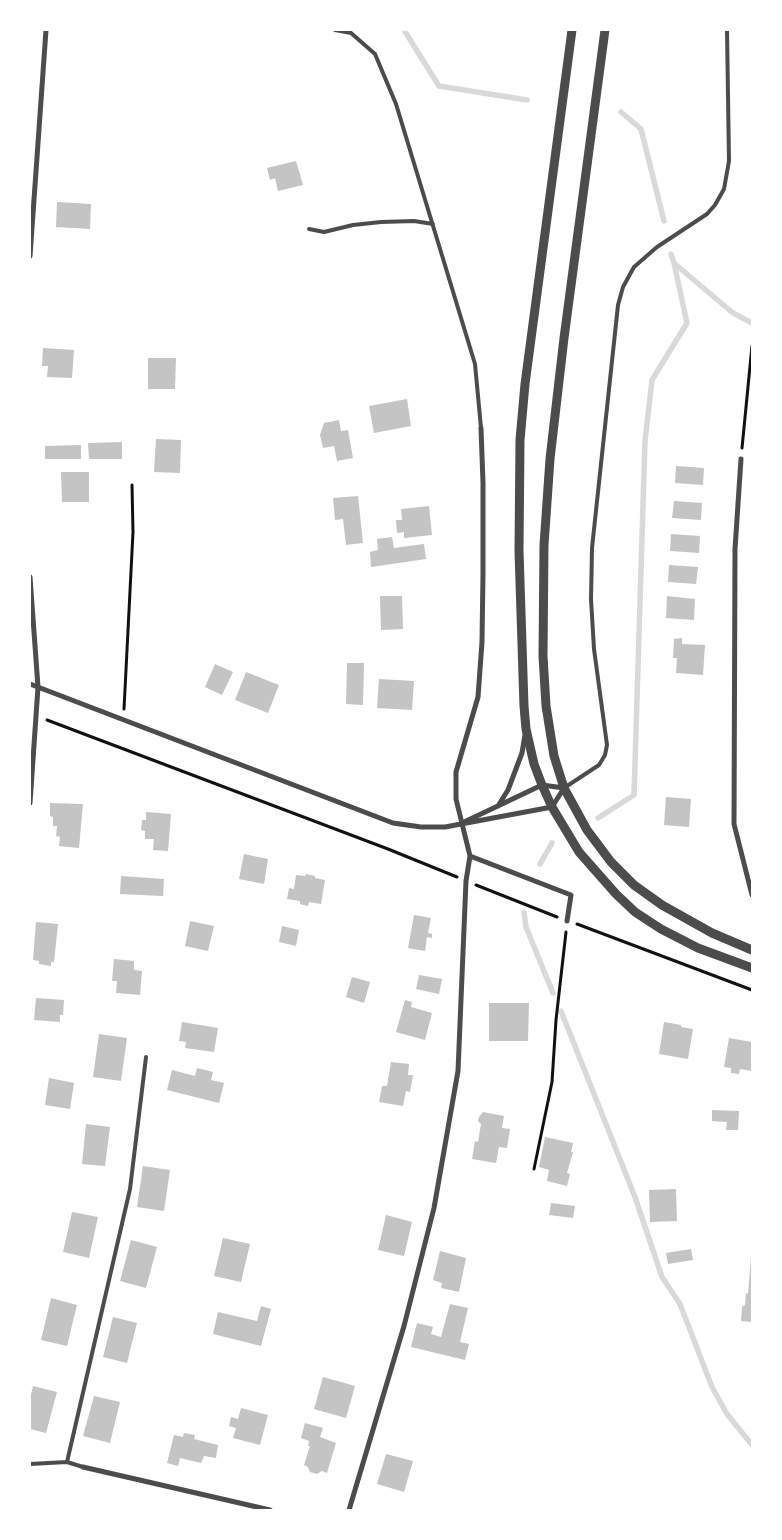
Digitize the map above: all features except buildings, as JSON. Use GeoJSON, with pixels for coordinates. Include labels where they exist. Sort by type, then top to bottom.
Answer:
{"type":"FeatureCollection","features":[{"type":"Feature","properties":{"kind":"street"},"geometry":{"type":"LineString","coordinates":[[30,256],[46,30]]}},
{"type":"Feature","properties":{"kind":"street"},"geometry":{"type":"LineString","coordinates":[[572,30],[525,384],[520,440],[519,551],[522,673],[526,729],[534,764],[552,807],[580,852],[616,894],[635,912],[661,929],[698,948],[752,968]]}},
{"type":"Feature","properties":{"kind":"street"},"geometry":{"type":"LineString","coordinates":[[605,30],[564,338],[550,459],[544,545],[543,656],[546,706],[554,756],[564,788],[587,830],[611,862],[634,885],[662,905],[712,933],[752,950]]}},
{"type":"Feature","properties":{"kind":"street"},"geometry":{"type":"LineString","coordinates":[[349,1510],[404,1326],[434,1208],[458,1070],[466,881],[470,856],[456,799],[456,772],[478,697],[482,642],[483,483],[480,428]]}},
{"type":"Feature","properties":{"kind":"street"},"geometry":{"type":"LineString","coordinates":[[741,459],[735,548],[734,824],[752,895]]}},
{"type":"Feature","properties":{"kind":"street"},"geometry":{"type":"LineString","coordinates":[[30,577],[38,687],[30,803]]}},
{"type":"Feature","properties":{"kind":"street"},"geometry":{"type":"LineString","coordinates":[[30,684],[393,824],[420,827],[445,826],[552,807],[564,788]]}},
{"type":"Feature","properties":{"kind":"street"},"geometry":{"type":"LineString","coordinates":[[498,806],[508,790],[522,753],[526,729]]}},
{"type":"Feature","properties":{"kind":"street"},"geometry":{"type":"LineString","coordinates":[[462,824],[542,785],[564,788]]}},
{"type":"Feature","properties":{"kind":"street"},"geometry":{"type":"LineString","coordinates":[[470,856],[571,895],[567,921]]}},
{"type":"Feature","properties":{"kind":"street"},"geometry":{"type":"LineString","coordinates":[[83,1468],[270,1510]]}},
{"type":"Feature","properties":{"kind":"lane"},"geometry":{"type":"LineString","coordinates":[[334,30],[351,33],[375,54],[396,104],[475,364],[480,428]]}},
{"type":"Feature","properties":{"kind":"lane"},"geometry":{"type":"LineString","coordinates":[[564,788],[599,764],[605,755],[607,745],[594,650],[591,599],[592,565],[618,305],[623,287],[634,267],[657,247],[706,214],[715,205],[724,189],[728,162],[728,30]]}},
{"type":"Feature","properties":{"kind":"lane"},"geometry":{"type":"LineString","coordinates":[[309,229],[324,232],[353,225],[381,222],[433,224]]}},
{"type":"Feature","properties":{"kind":"lane"},"geometry":{"type":"LineString","coordinates":[[67,1462],[130,1189],[146,1057]]}},
{"type":"Feature","properties":{"kind":"lane"},"geometry":{"type":"LineString","coordinates":[[30,1464],[67,1462],[83,1468]]}},
{"type":"Feature","properties":{"kind":"path"},"geometry":{"type":"LineString","coordinates":[[741,459],[752,346]]}},
{"type":"Feature","properties":{"kind":"path"},"geometry":{"type":"LineString","coordinates":[[124,720],[133,532],[132,485]]}},
{"type":"Feature","properties":{"kind":"path"},"geometry":{"type":"LineString","coordinates":[[36,716],[388,849],[567,921],[752,990]]}},
{"type":"Feature","properties":{"kind":"path"},"geometry":{"type":"LineString","coordinates":[[534,1169],[552,1082],[556,1020],[567,921]]}},
{"type":"Feature","properties":{"kind":"waterway"},"geometry":{"type":"LineString","coordinates":[[404,30],[439,86],[527,100]]}},
{"type":"Feature","properties":{"kind":"waterway"},"geometry":{"type":"LineString","coordinates":[[621,112],[641,129],[664,221]]}},
{"type":"Feature","properties":{"kind":"waterway"},"geometry":{"type":"LineString","coordinates":[[598,818],[634,795],[645,441],[652,380],[687,323],[671,254]]}},
{"type":"Feature","properties":{"kind":"waterway"},"geometry":{"type":"LineString","coordinates":[[675,264],[733,313],[752,323]]}},
{"type":"Feature","properties":{"kind":"waterway"},"geometry":{"type":"LineString","coordinates":[[540,864],[552,843]]}},
{"type":"Feature","properties":{"kind":"waterway"},"geometry":{"type":"LineString","coordinates":[[524,913],[526,927],[553,993]]}},
{"type":"Feature","properties":{"kind":"waterway"},"geometry":{"type":"LineString","coordinates":[[561,1011],[635,1197],[662,1277],[680,1304],[712,1387],[727,1414],[752,1445]]}}]}
